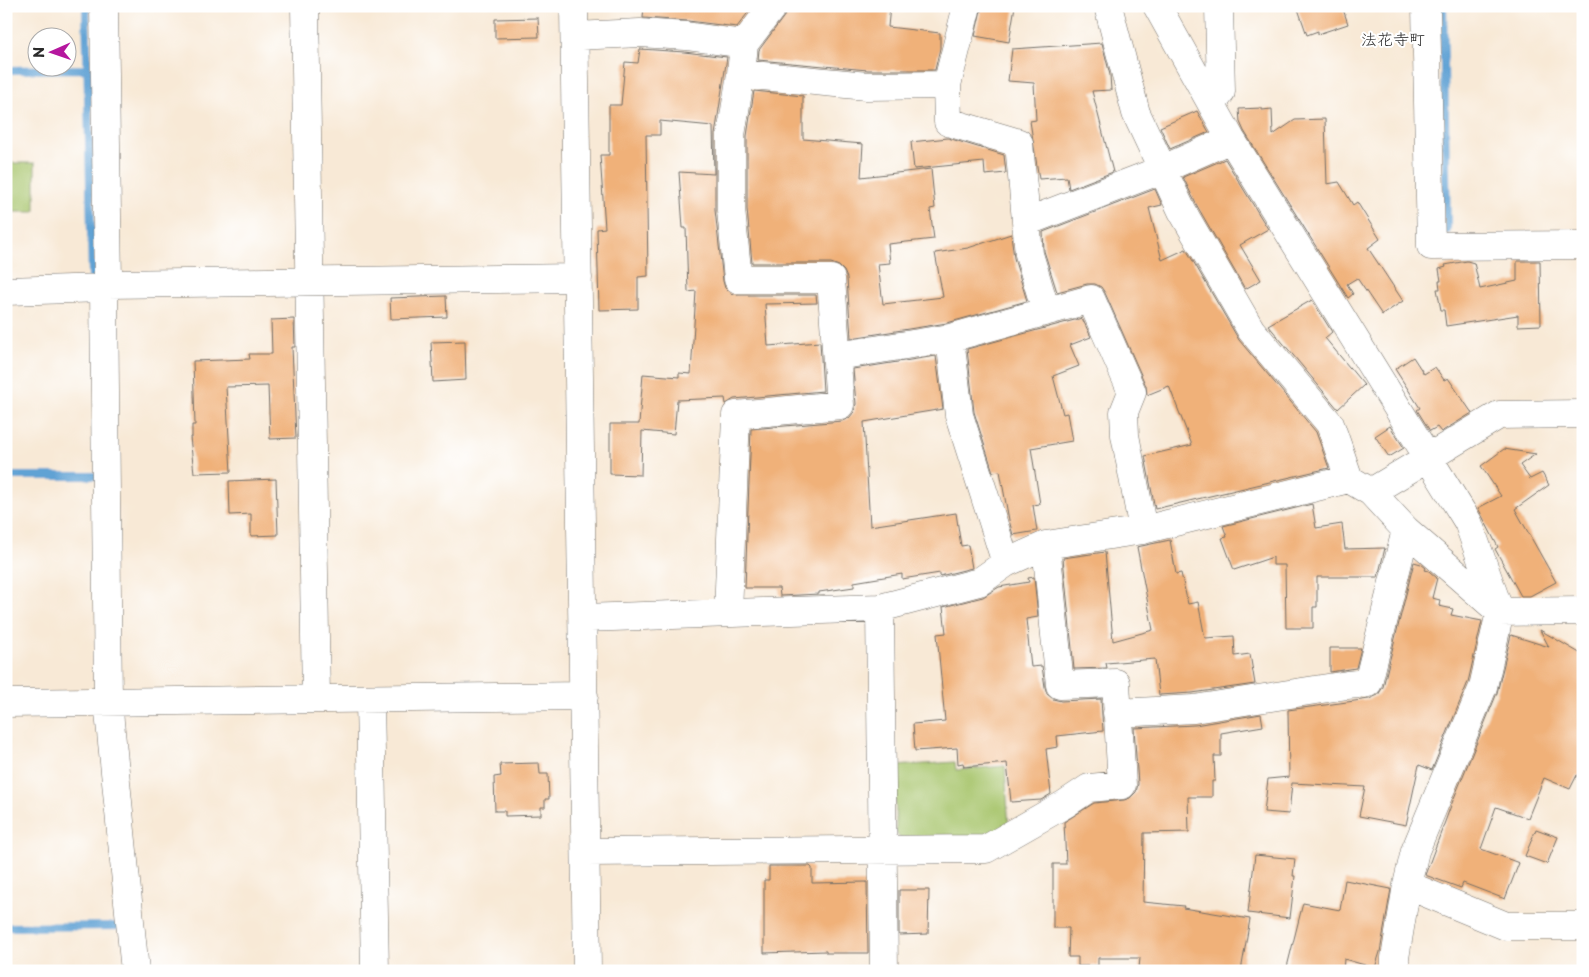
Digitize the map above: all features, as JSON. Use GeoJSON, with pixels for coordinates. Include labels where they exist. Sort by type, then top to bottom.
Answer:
{"type":"FeatureCollection","features":[{"type":"Feature","properties":{"kind":"street"},"geometry":{"type":"LineString","coordinates":[[104,6],[108,702],[136,971]]}},
{"type":"Feature","properties":{"kind":"street"},"geometry":{"type":"LineString","coordinates":[[305,6],[316,699]]}},
{"type":"Feature","properties":{"kind":"street"},"geometry":{"type":"LineString","coordinates":[[574,6],[587,971]]}},
{"type":"Feature","properties":{"kind":"street"},"geometry":{"type":"LineString","coordinates":[[728,613],[736,415],[840,405],[831,279],[738,279],[731,210],[731,135],[744,44],[773,6]]}},
{"type":"Feature","properties":{"kind":"street"},"geometry":{"type":"LineString","coordinates":[[967,6],[947,85],[948,122],[1019,144],[1029,254],[1046,311]]}},
{"type":"Feature","properties":{"kind":"street"},"geometry":{"type":"LineString","coordinates":[[1108,6],[1136,113],[1161,170],[1182,211],[1251,330],[1330,424],[1360,486],[1406,530],[1500,612],[1583,611]]}},
{"type":"Feature","properties":{"kind":"street"},"geometry":{"type":"LineString","coordinates":[[1157,6],[1231,139],[1468,522],[1500,612],[1483,687],[1415,852],[1407,885],[1395,958],[1395,971]]}},
{"type":"Feature","properties":{"kind":"street"},"geometry":{"type":"LineString","coordinates":[[1212,104],[1221,92],[1220,6]]}},
{"type":"Feature","properties":{"kind":"street"},"geometry":{"type":"LineString","coordinates":[[1426,6],[1431,246],[1583,245]]}},
{"type":"Feature","properties":{"kind":"street"},"geometry":{"type":"LineString","coordinates":[[574,36],[640,33],[686,36],[744,44]]}},
{"type":"Feature","properties":{"kind":"street"},"geometry":{"type":"LineString","coordinates":[[741,74],[867,86],[947,85]]}},
{"type":"Feature","properties":{"kind":"street"},"geometry":{"type":"LineString","coordinates":[[1026,222],[1161,170],[1231,139]]}},
{"type":"Feature","properties":{"kind":"street"},"geometry":{"type":"LineString","coordinates":[[6,291],[106,286],[578,278]]}},
{"type":"Feature","properties":{"kind":"street"},"geometry":{"type":"LineString","coordinates":[[837,356],[950,338],[1090,299],[1132,392],[1124,412],[1125,435],[1143,530]]}},
{"type":"Feature","properties":{"kind":"street"},"geometry":{"type":"LineString","coordinates":[[950,338],[959,415],[1006,563]]}},
{"type":"Feature","properties":{"kind":"street"},"geometry":{"type":"LineString","coordinates":[[583,618],[880,608],[979,582],[1006,563],[1046,545],[1143,530],[1360,486],[1429,457],[1499,415],[1583,414]]}},
{"type":"Feature","properties":{"kind":"street"},"geometry":{"type":"LineString","coordinates":[[1117,712],[1194,709],[1368,683],[1406,530]]}},
{"type":"Feature","properties":{"kind":"street"},"geometry":{"type":"LineString","coordinates":[[586,852],[986,849],[1065,804],[1089,788],[1122,785],[1116,683],[1060,685],[1046,545]]}},
{"type":"Feature","properties":{"kind":"street"},"geometry":{"type":"LineString","coordinates":[[880,608],[884,971]]}},
{"type":"Feature","properties":{"kind":"street"},"geometry":{"type":"LineString","coordinates":[[6,703],[584,696]]}},
{"type":"Feature","properties":{"kind":"street"},"geometry":{"type":"LineString","coordinates":[[370,699],[375,971]]}},
{"type":"Feature","properties":{"kind":"street"},"geometry":{"type":"LineString","coordinates":[[1407,885],[1506,926],[1583,926]]}},
{"type":"Feature","properties":{"kind":"green space"},"geometry":{"type":"Polygon","coordinates":[[[6,163],[35,163],[35,212],[6,212],[6,163]]]}},
{"type":"Feature","properties":{"kind":"green space"},"geometry":{"type":"Polygon","coordinates":[[[955,762],[956,770],[1005,766],[1009,829],[991,840],[902,841],[896,833],[895,766],[955,762]]]}},
{"type":"Feature","properties":{"kind":"building"},"geometry":{"type":"Polygon","coordinates":[[[644,6],[753,6],[737,27],[643,18],[644,6]]]}},
{"type":"Feature","properties":{"kind":"building"},"geometry":{"type":"Polygon","coordinates":[[[788,6],[890,6],[888,27],[940,33],[940,48],[935,70],[868,70],[758,60],[759,50],[785,15],[788,6]]]}},
{"type":"Feature","properties":{"kind":"building"},"geometry":{"type":"Polygon","coordinates":[[[982,6],[1015,6],[1009,42],[975,36],[982,6]]]}},
{"type":"Feature","properties":{"kind":"building"},"geometry":{"type":"Polygon","coordinates":[[[1297,6],[1342,6],[1348,24],[1318,34],[1318,31],[1307,35],[1297,6]]]}},
{"type":"Feature","properties":{"kind":"building"},"geometry":{"type":"Polygon","coordinates":[[[538,18],[539,37],[495,38],[495,19],[538,18]]]}},
{"type":"Feature","properties":{"kind":"building"},"geometry":{"type":"Polygon","coordinates":[[[1102,43],[1110,75],[1111,90],[1092,91],[1113,172],[1069,189],[1067,177],[1039,179],[1030,121],[1036,120],[1034,83],[1008,81],[1012,49],[1102,43]]]}},
{"type":"Feature","properties":{"kind":"building"},"geometry":{"type":"Polygon","coordinates":[[[640,49],[727,57],[715,135],[715,210],[725,288],[730,293],[738,295],[816,295],[817,303],[765,304],[768,346],[820,342],[823,391],[734,399],[726,404],[725,398],[677,400],[674,434],[642,431],[641,475],[610,474],[610,424],[639,424],[643,374],[679,377],[679,373],[691,374],[696,291],[688,292],[686,228],[683,228],[679,172],[714,174],[713,126],[660,121],[660,135],[646,135],[648,276],[638,277],[638,309],[599,310],[597,229],[605,228],[600,155],[609,155],[609,105],[621,105],[625,62],[638,63],[640,49]]]}},
{"type":"Feature","properties":{"kind":"building"},"geometry":{"type":"Polygon","coordinates":[[[754,91],[803,96],[803,139],[863,144],[861,177],[931,169],[935,208],[930,209],[934,239],[888,244],[890,263],[878,264],[883,304],[943,297],[935,253],[968,248],[1011,234],[1014,258],[1027,301],[947,323],[851,338],[847,278],[839,266],[831,263],[752,263],[747,209],[747,136],[754,91]]]}},
{"type":"Feature","properties":{"kind":"building"},"geometry":{"type":"Polygon","coordinates":[[[1262,108],[1262,110],[1272,109],[1273,135],[1295,120],[1325,119],[1327,184],[1339,182],[1353,205],[1357,202],[1380,239],[1368,248],[1403,301],[1382,315],[1357,278],[1347,284],[1353,294],[1348,298],[1244,131],[1240,122],[1239,109],[1262,108]]]}},
{"type":"Feature","properties":{"kind":"building"},"geometry":{"type":"Polygon","coordinates":[[[1197,111],[1209,132],[1170,149],[1160,127],[1197,111]]]}},
{"type":"Feature","properties":{"kind":"building"},"geometry":{"type":"Polygon","coordinates":[[[948,138],[1004,155],[1006,173],[985,175],[984,162],[914,169],[911,142],[948,138]]]}},
{"type":"Feature","properties":{"kind":"building"},"geometry":{"type":"Polygon","coordinates":[[[1225,159],[1268,229],[1240,245],[1261,280],[1245,289],[1196,204],[1183,177],[1225,159]]]}},
{"type":"Feature","properties":{"kind":"building"},"geometry":{"type":"Polygon","coordinates":[[[1155,189],[1162,205],[1149,208],[1162,260],[1186,249],[1239,340],[1316,432],[1329,468],[1155,509],[1145,456],[1192,445],[1169,386],[1147,395],[1146,386],[1101,287],[1095,284],[1087,284],[1057,292],[1044,251],[1043,232],[1155,189]]]}},
{"type":"Feature","properties":{"kind":"building"},"geometry":{"type":"Polygon","coordinates":[[[1467,261],[1474,263],[1480,289],[1517,281],[1517,261],[1540,261],[1541,325],[1518,326],[1518,315],[1446,326],[1444,310],[1441,310],[1437,289],[1440,289],[1439,281],[1441,281],[1439,269],[1446,267],[1445,265],[1467,261]]]}},
{"type":"Feature","properties":{"kind":"building"},"geometry":{"type":"Polygon","coordinates":[[[446,296],[447,317],[391,319],[390,298],[446,296]]]}},
{"type":"Feature","properties":{"kind":"building"},"geometry":{"type":"Polygon","coordinates":[[[1312,300],[1332,332],[1325,338],[1364,385],[1338,409],[1268,325],[1312,300]]]}},
{"type":"Feature","properties":{"kind":"building"},"geometry":{"type":"Polygon","coordinates":[[[1082,318],[1091,337],[1070,345],[1079,366],[1053,376],[1063,414],[1067,413],[1072,441],[1031,448],[1040,504],[1033,505],[1037,531],[1013,535],[1000,471],[993,472],[974,412],[967,349],[1082,318]]]}},
{"type":"Feature","properties":{"kind":"building"},"geometry":{"type":"Polygon","coordinates":[[[294,319],[295,347],[292,347],[296,438],[270,439],[268,386],[226,387],[231,472],[194,473],[190,437],[192,437],[192,425],[195,425],[193,361],[250,359],[249,354],[272,354],[271,320],[294,319]]]}},
{"type":"Feature","properties":{"kind":"building"},"geometry":{"type":"Polygon","coordinates":[[[465,341],[466,380],[433,382],[431,342],[465,341]]]}},
{"type":"Feature","properties":{"kind":"building"},"geometry":{"type":"Polygon","coordinates":[[[936,356],[943,409],[864,422],[870,526],[956,513],[961,546],[968,545],[972,568],[940,576],[940,573],[902,579],[902,574],[854,582],[854,587],[819,592],[819,594],[780,596],[779,588],[745,588],[751,429],[842,421],[849,418],[854,412],[856,404],[853,369],[936,356]]]}},
{"type":"Feature","properties":{"kind":"building"},"geometry":{"type":"Polygon","coordinates":[[[1413,357],[1424,374],[1435,367],[1444,380],[1448,378],[1472,413],[1441,432],[1437,427],[1430,431],[1417,410],[1420,408],[1395,369],[1413,357]]]}},
{"type":"Feature","properties":{"kind":"building"},"geometry":{"type":"Polygon","coordinates":[[[1390,426],[1404,448],[1389,457],[1375,436],[1390,426]]]}},
{"type":"Feature","properties":{"kind":"building"},"geometry":{"type":"Polygon","coordinates":[[[1504,449],[1536,454],[1520,465],[1530,479],[1542,473],[1549,485],[1515,509],[1556,582],[1530,596],[1521,596],[1495,549],[1498,547],[1478,508],[1501,496],[1481,466],[1504,449]]]}},
{"type":"Feature","properties":{"kind":"building"},"geometry":{"type":"Polygon","coordinates":[[[276,479],[278,535],[251,536],[251,514],[230,515],[229,481],[276,479]]]}},
{"type":"Feature","properties":{"kind":"building"},"geometry":{"type":"Polygon","coordinates":[[[1312,504],[1316,528],[1342,524],[1345,549],[1385,548],[1378,577],[1317,577],[1317,607],[1313,607],[1313,628],[1286,628],[1285,565],[1273,565],[1273,557],[1234,570],[1222,538],[1227,537],[1223,526],[1312,504]]]}},
{"type":"Feature","properties":{"kind":"building"},"geometry":{"type":"Polygon","coordinates":[[[1170,540],[1176,574],[1181,573],[1188,604],[1198,602],[1205,638],[1234,636],[1235,656],[1250,654],[1255,684],[1192,693],[1159,695],[1155,659],[1106,663],[1107,668],[1074,669],[1063,558],[1105,552],[1113,641],[1153,630],[1137,547],[1170,540]]]}},
{"type":"Feature","properties":{"kind":"building"},"geometry":{"type":"Polygon","coordinates":[[[1414,562],[1421,564],[1426,568],[1425,570],[1437,578],[1432,598],[1440,600],[1439,606],[1453,609],[1451,615],[1482,621],[1468,682],[1432,770],[1419,765],[1406,825],[1359,816],[1365,787],[1292,783],[1289,814],[1264,812],[1268,779],[1289,777],[1288,710],[1369,699],[1378,695],[1383,687],[1414,562]]]}},
{"type":"Feature","properties":{"kind":"building"},"geometry":{"type":"Polygon","coordinates":[[[1034,577],[1038,617],[1026,619],[1031,667],[1042,666],[1047,694],[1053,699],[1061,701],[1101,699],[1103,731],[1057,736],[1058,747],[1046,749],[1051,794],[1041,800],[1011,802],[1007,763],[964,767],[963,763],[958,764],[957,748],[915,751],[913,724],[945,721],[937,634],[946,633],[943,607],[983,597],[999,587],[1029,582],[1028,578],[1034,577]]]}},
{"type":"Feature","properties":{"kind":"building"},"geometry":{"type":"Polygon","coordinates":[[[1540,630],[1583,655],[1583,778],[1577,775],[1570,789],[1544,778],[1528,818],[1496,807],[1481,849],[1519,863],[1505,899],[1463,883],[1461,888],[1425,875],[1497,693],[1511,635],[1549,647],[1540,630]]]}},
{"type":"Feature","properties":{"kind":"building"},"geometry":{"type":"Polygon","coordinates":[[[1330,648],[1361,648],[1356,668],[1330,672],[1330,648]]]}},
{"type":"Feature","properties":{"kind":"building"},"geometry":{"type":"Polygon","coordinates":[[[1261,714],[1263,726],[1221,733],[1221,756],[1214,756],[1215,781],[1212,781],[1212,797],[1188,797],[1189,832],[1144,833],[1143,902],[1184,906],[1183,908],[1250,919],[1241,971],[1165,971],[1139,968],[1140,958],[1098,958],[1098,966],[1078,966],[1078,957],[1068,957],[1069,928],[1053,928],[1053,864],[1066,864],[1064,822],[1094,803],[1124,800],[1130,798],[1136,792],[1138,784],[1134,728],[1195,725],[1261,714]]]}},
{"type":"Feature","properties":{"kind":"building"},"geometry":{"type":"Polygon","coordinates":[[[539,763],[540,774],[548,774],[549,799],[545,799],[545,807],[541,807],[541,815],[505,816],[505,811],[495,811],[494,777],[501,776],[500,764],[539,763]]]}},
{"type":"Feature","properties":{"kind":"building"},"geometry":{"type":"Polygon","coordinates":[[[1536,829],[1558,837],[1547,864],[1525,856],[1536,829]]]}},
{"type":"Feature","properties":{"kind":"building"},"geometry":{"type":"Polygon","coordinates":[[[1255,855],[1295,859],[1290,918],[1248,913],[1255,855]]]}},
{"type":"Feature","properties":{"kind":"building"},"geometry":{"type":"Polygon","coordinates":[[[769,866],[810,866],[812,868],[812,883],[867,882],[868,953],[826,953],[826,951],[764,953],[764,880],[769,880],[769,866]]]}},
{"type":"Feature","properties":{"kind":"building"},"geometry":{"type":"Polygon","coordinates":[[[1345,880],[1391,889],[1380,952],[1375,968],[1344,959],[1343,971],[1286,971],[1303,903],[1340,910],[1345,880]]]}},
{"type":"Feature","properties":{"kind":"building"},"geometry":{"type":"Polygon","coordinates":[[[899,890],[929,890],[928,934],[899,935],[899,890]]]}},
{"type":"Feature","properties":{"kind":"waterway"},"geometry":{"type":"LineString","coordinates":[[86,6],[92,277]]}},
{"type":"Feature","properties":{"kind":"waterway"},"geometry":{"type":"LineString","coordinates":[[1443,6],[1447,230]]}},
{"type":"Feature","properties":{"kind":"waterway"},"geometry":{"type":"LineString","coordinates":[[6,70],[88,69]]}},
{"type":"Feature","properties":{"kind":"waterway"},"geometry":{"type":"LineString","coordinates":[[6,476],[95,476]]}},
{"type":"Feature","properties":{"kind":"waterway"},"geometry":{"type":"LineString","coordinates":[[6,927],[120,926]]}},
{"type":"Feature","properties":{"kind":"district","name":"法花寺町"},"geometry":{"type":"Point","coordinates":[1393,38]}}]}
